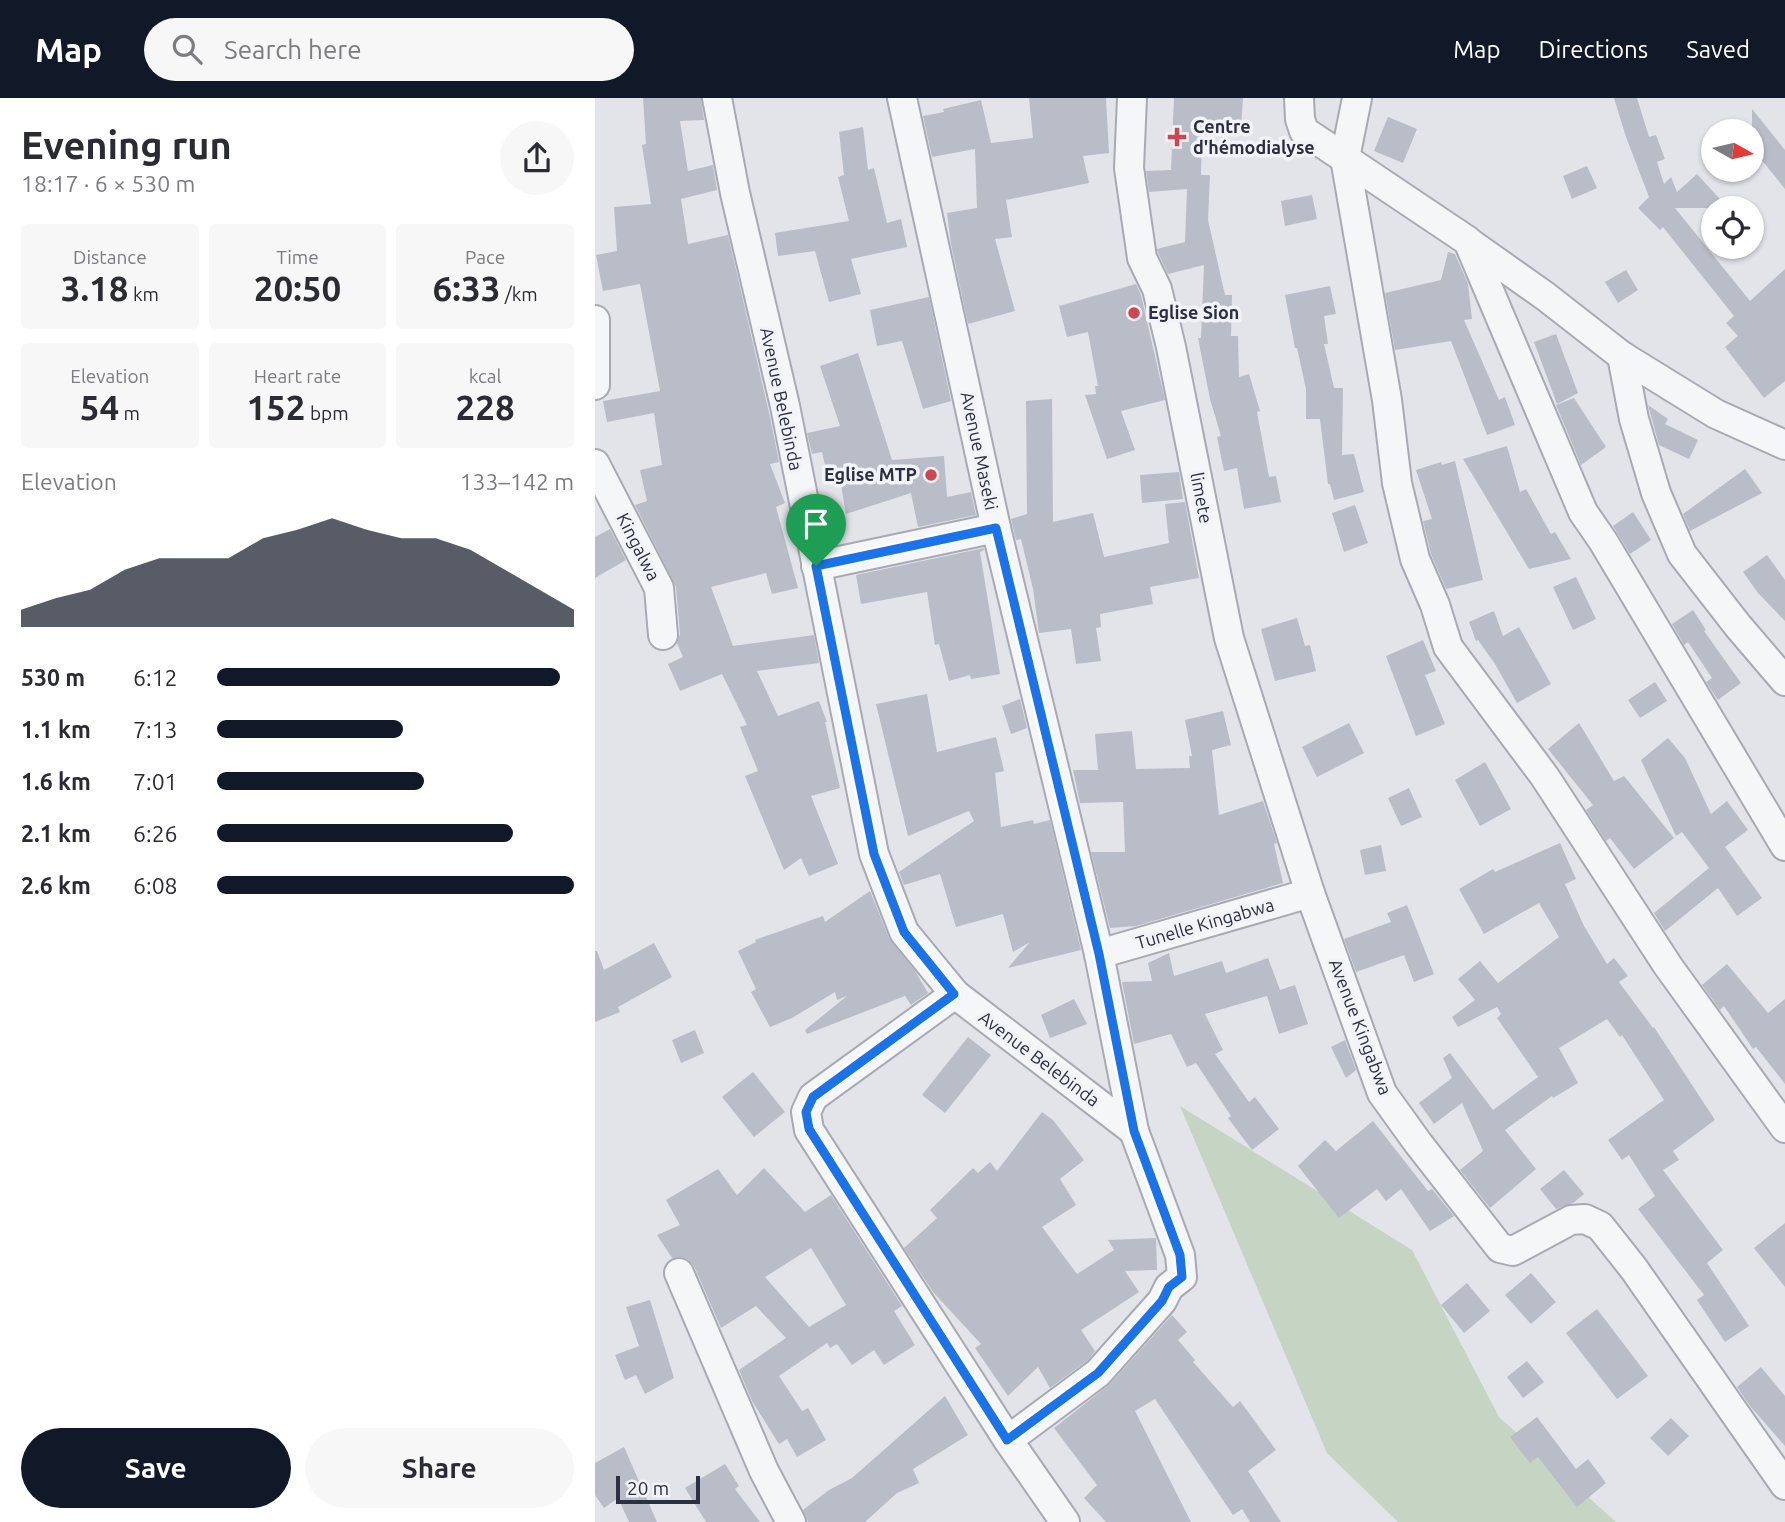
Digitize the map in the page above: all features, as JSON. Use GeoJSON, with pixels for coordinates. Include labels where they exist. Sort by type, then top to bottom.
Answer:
{"type":"FeatureCollection","features":[{"type":"Feature","properties":{"kind":"street","name":"Avenue Belebinda"},"geometry":{"type":"LineString","coordinates":[[717,98],[735,193],[785,407],[874,854],[904,932],[954,994],[1134,1131]]}},
{"type":"Feature","properties":{"kind":"street","name":"Avenue Maseki"},"geometry":{"type":"LineString","coordinates":[[902,98],[996,528],[1099,954],[1134,1131],[1180,1255],[1182,1277],[1169,1287],[1162,1301],[1098,1373],[1007,1440]]}},
{"type":"Feature","properties":{"kind":"street","name":"limete"},"geometry":{"type":"LineString","coordinates":[[1132,98],[1129,168],[1142,258],[1157,289],[1168,336],[1229,639],[1310,892]]}},
{"type":"Feature","properties":{"kind":"street"},"geometry":{"type":"LineString","coordinates":[[1299,98],[1300,119],[1304,131],[1468,241],[1622,356],[1716,414],[1785,445]]}},
{"type":"Feature","properties":{"kind":"street"},"geometry":{"type":"LineString","coordinates":[[1357,98],[1345,158],[1387,400],[1397,483],[1415,559],[1435,605],[1448,647],[1545,777],[1668,966],[1785,1128]]}},
{"type":"Feature","properties":{"kind":"street"},"geometry":{"type":"LineString","coordinates":[[1468,241],[1583,512],[1603,541],[1785,846]]}},
{"type":"Feature","properties":{"kind":"street"},"geometry":{"type":"LineString","coordinates":[[595,320],[595,385]]}},
{"type":"Feature","properties":{"kind":"street"},"geometry":{"type":"LineString","coordinates":[[1622,356],[1634,419],[1656,493],[1682,554],[1785,681]]}},
{"type":"Feature","properties":{"kind":"street","name":"Kingalwa"},"geometry":{"type":"LineString","coordinates":[[595,464],[659,588],[663,635]]}},
{"type":"Feature","properties":{"kind":"street"},"geometry":{"type":"LineString","coordinates":[[816,566],[996,528]]}},
{"type":"Feature","properties":{"kind":"street","name":"Tunelle Kingabwa"},"geometry":{"type":"LineString","coordinates":[[1099,954],[1310,892]]}},
{"type":"Feature","properties":{"kind":"street","name":"Avenue Kingabwa"},"geometry":{"type":"LineString","coordinates":[[1310,892],[1382,1093],[1494,1243],[1506,1251],[1518,1248],[1571,1220],[1585,1219],[1600,1226],[1634,1269],[1785,1485]]}},
{"type":"Feature","properties":{"kind":"street"},"geometry":{"type":"LineString","coordinates":[[954,994],[813,1097],[806,1112],[809,1129],[1007,1440],[1065,1522]]}},
{"type":"Feature","properties":{"kind":"street"},"geometry":{"type":"LineString","coordinates":[[679,1273],[764,1471],[791,1522]]}},
{"type":"Feature","properties":{"kind":"green space"},"geometry":{"type":"Polygon","coordinates":[[[1180,1106],[1412,1250],[1499,1417],[1616,1522],[1398,1522],[1327,1453],[1180,1106]]]}},
{"type":"Feature","properties":{"kind":"building"},"geometry":{"type":"Polygon","coordinates":[[[643,98],[701,98],[704,120],[680,121],[688,171],[713,165],[717,190],[681,199],[688,244],[728,235],[770,417],[779,462],[770,464],[785,503],[776,507],[798,588],[772,594],[766,573],[711,587],[733,646],[814,635],[819,663],[757,671],[778,716],[819,701],[827,722],[840,788],[811,796],[838,864],[809,876],[801,858],[784,870],[745,776],[758,771],[740,727],[747,725],[722,674],[680,691],[668,664],[683,657],[677,643],[680,634],[676,587],[635,505],[647,501],[640,470],[662,465],[654,413],[607,422],[603,401],[660,391],[640,284],[603,291],[596,255],[617,251],[614,207],[651,204],[642,145],[646,144],[643,98]]]}},
{"type":"Feature","properties":{"kind":"building"},"geometry":{"type":"Polygon","coordinates":[[[1029,98],[1106,98],[1109,153],[1083,156],[1089,183],[1006,200],[1012,237],[995,239],[1015,311],[968,324],[947,213],[977,208],[975,149],[932,157],[923,116],[981,100],[991,143],[1033,138],[1029,98]]]}},
{"type":"Feature","properties":{"kind":"building"},"geometry":{"type":"Polygon","coordinates":[[[1174,98],[1243,98],[1241,127],[1214,125],[1214,131],[1202,130],[1201,175],[1210,175],[1208,220],[1225,295],[1232,295],[1231,336],[1238,336],[1239,377],[1249,374],[1260,411],[1257,412],[1269,477],[1276,476],[1281,502],[1244,509],[1237,468],[1224,471],[1217,437],[1221,436],[1210,399],[1198,338],[1201,338],[1204,265],[1168,274],[1158,253],[1157,249],[1185,242],[1187,189],[1149,192],[1146,171],[1171,170],[1174,98]]]}},
{"type":"Feature","properties":{"kind":"building"},"geometry":{"type":"Polygon","coordinates":[[[1614,98],[1637,98],[1649,137],[1656,135],[1665,159],[1657,162],[1664,184],[1671,177],[1677,192],[1697,174],[1701,182],[1704,182],[1717,196],[1701,196],[1701,208],[1675,208],[1701,240],[1701,259],[1716,259],[1750,301],[1785,269],[1785,381],[1764,398],[1725,347],[1738,336],[1726,323],[1734,316],[1663,227],[1660,230],[1638,208],[1649,197],[1614,98]]]}},
{"type":"Feature","properties":{"kind":"building"},"geometry":{"type":"Polygon","coordinates":[[[1752,109],[1760,119],[1752,119],[1752,109]]]}},
{"type":"Feature","properties":{"kind":"building"},"geometry":{"type":"Polygon","coordinates":[[[1388,117],[1417,129],[1403,163],[1374,151],[1388,117]]]}},
{"type":"Feature","properties":{"kind":"building"},"geometry":{"type":"Polygon","coordinates":[[[1764,124],[1785,150],[1785,189],[1764,163],[1764,124]]]}},
{"type":"Feature","properties":{"kind":"building"},"geometry":{"type":"Polygon","coordinates":[[[863,127],[868,170],[874,168],[887,223],[901,219],[907,247],[851,259],[861,294],[829,302],[815,251],[778,256],[775,233],[849,221],[838,177],[844,175],[839,132],[863,127]]]}},
{"type":"Feature","properties":{"kind":"building"},"geometry":{"type":"Polygon","coordinates":[[[1587,166],[1597,188],[1572,199],[1563,176],[1587,166]]]}},
{"type":"Feature","properties":{"kind":"building"},"geometry":{"type":"Polygon","coordinates":[[[1312,195],[1317,219],[1285,226],[1281,201],[1312,195]]]}},
{"type":"Feature","properties":{"kind":"building"},"geometry":{"type":"Polygon","coordinates":[[[1448,252],[1455,254],[1468,284],[1472,319],[1464,320],[1499,400],[1505,397],[1515,425],[1487,435],[1451,341],[1395,350],[1385,293],[1441,280],[1448,252]]]}},
{"type":"Feature","properties":{"kind":"building"},"geometry":{"type":"Polygon","coordinates":[[[1626,270],[1638,290],[1618,303],[1605,282],[1626,270]]]}},
{"type":"Feature","properties":{"kind":"building"},"geometry":{"type":"Polygon","coordinates":[[[1136,284],[1141,295],[1165,400],[1121,411],[1135,450],[1107,459],[1085,395],[1096,394],[1095,386],[1098,386],[1088,332],[1067,337],[1059,306],[1136,284]]]}},
{"type":"Feature","properties":{"kind":"building"},"geometry":{"type":"Polygon","coordinates":[[[1330,286],[1336,314],[1324,316],[1328,344],[1324,344],[1334,388],[1343,388],[1342,455],[1354,454],[1364,492],[1334,500],[1328,484],[1320,419],[1306,419],[1306,389],[1285,295],[1330,286]]]}},
{"type":"Feature","properties":{"kind":"building"},"geometry":{"type":"Polygon","coordinates":[[[929,297],[951,401],[923,409],[902,341],[877,346],[870,310],[929,297]]]}},
{"type":"Feature","properties":{"kind":"building"},"geometry":{"type":"Polygon","coordinates":[[[1556,334],[1578,393],[1557,404],[1534,342],[1556,334]]]}},
{"type":"Feature","properties":{"kind":"building"},"geometry":{"type":"Polygon","coordinates":[[[858,353],[892,460],[944,456],[947,497],[971,492],[976,515],[918,527],[911,493],[846,514],[838,468],[826,470],[822,452],[812,454],[807,433],[840,426],[820,366],[858,353]]]}},
{"type":"Feature","properties":{"kind":"building"},"geometry":{"type":"Polygon","coordinates":[[[1574,398],[1606,447],[1581,465],[1556,405],[1574,398]]]}},
{"type":"Feature","properties":{"kind":"building"},"geometry":{"type":"Polygon","coordinates":[[[1052,399],[1053,522],[1093,513],[1104,557],[1169,543],[1165,504],[1185,502],[1199,578],[1150,587],[1153,604],[1100,614],[1101,627],[1096,628],[1101,661],[1076,664],[1071,629],[1039,633],[1033,589],[1021,539],[1016,540],[1011,519],[1027,514],[1026,401],[1052,399]]]}},
{"type":"Feature","properties":{"kind":"building"},"geometry":{"type":"Polygon","coordinates":[[[1648,405],[1668,419],[1665,424],[1698,440],[1689,459],[1659,445],[1648,405]]]}},
{"type":"Feature","properties":{"kind":"building"},"geometry":{"type":"Polygon","coordinates":[[[1507,446],[1520,492],[1526,489],[1551,534],[1555,532],[1571,559],[1529,569],[1463,459],[1507,446]]]}},
{"type":"Feature","properties":{"kind":"building"},"geometry":{"type":"Polygon","coordinates":[[[1455,461],[1483,580],[1446,589],[1431,554],[1423,521],[1432,519],[1416,470],[1441,462],[1442,465],[1455,461]]]}},
{"type":"Feature","properties":{"kind":"building"},"geometry":{"type":"Polygon","coordinates":[[[1745,469],[1762,493],[1690,531],[1683,514],[1745,469]]]}},
{"type":"Feature","properties":{"kind":"building"},"geometry":{"type":"Polygon","coordinates":[[[1179,472],[1183,499],[1142,503],[1140,475],[1179,472]]]}},
{"type":"Feature","properties":{"kind":"building"},"geometry":{"type":"Polygon","coordinates":[[[1355,505],[1368,543],[1344,552],[1332,513],[1355,505]]]}},
{"type":"Feature","properties":{"kind":"building"},"geometry":{"type":"Polygon","coordinates":[[[1633,512],[1651,540],[1630,554],[1613,526],[1633,512]]]}},
{"type":"Feature","properties":{"kind":"building"},"geometry":{"type":"Polygon","coordinates":[[[610,529],[626,560],[595,578],[595,537],[610,529]]]}},
{"type":"Feature","properties":{"kind":"building"},"geometry":{"type":"Polygon","coordinates":[[[984,548],[980,552],[1000,674],[971,679],[970,675],[949,681],[939,644],[935,645],[927,592],[861,604],[856,575],[984,548]]]}},
{"type":"Feature","properties":{"kind":"building"},"geometry":{"type":"Polygon","coordinates":[[[1767,555],[1785,580],[1785,621],[1758,593],[1743,572],[1767,555]]]}},
{"type":"Feature","properties":{"kind":"building"},"geometry":{"type":"Polygon","coordinates":[[[1576,577],[1596,619],[1573,630],[1553,587],[1576,577]]]}},
{"type":"Feature","properties":{"kind":"building"},"geometry":{"type":"Polygon","coordinates":[[[1693,610],[1706,630],[1704,631],[1741,683],[1718,700],[1706,682],[1712,678],[1688,642],[1684,645],[1672,624],[1693,610]]]}},
{"type":"Feature","properties":{"kind":"building"},"geometry":{"type":"Polygon","coordinates":[[[1494,611],[1503,636],[1519,627],[1551,684],[1517,703],[1495,664],[1478,640],[1476,641],[1469,622],[1494,611]]]}},
{"type":"Feature","properties":{"kind":"building"},"geometry":{"type":"Polygon","coordinates":[[[1297,618],[1305,646],[1310,645],[1316,671],[1275,681],[1261,629],[1297,618]]]}},
{"type":"Feature","properties":{"kind":"building"},"geometry":{"type":"Polygon","coordinates":[[[1423,640],[1436,671],[1425,675],[1445,724],[1416,736],[1386,656],[1423,640]]]}},
{"type":"Feature","properties":{"kind":"building"},"geometry":{"type":"Polygon","coordinates":[[[1655,682],[1667,701],[1640,718],[1628,700],[1655,682]]]}},
{"type":"Feature","properties":{"kind":"building"},"geometry":{"type":"Polygon","coordinates":[[[927,694],[937,752],[996,737],[1004,771],[995,773],[1001,827],[1033,820],[1034,824],[1050,820],[1081,950],[1008,968],[1030,942],[1013,952],[1003,914],[956,927],[940,874],[904,885],[899,872],[974,821],[969,811],[908,836],[876,704],[927,694]]]}},
{"type":"Feature","properties":{"kind":"building"},"geometry":{"type":"Polygon","coordinates":[[[1020,699],[1027,728],[1011,734],[1002,706],[1020,699]]]}},
{"type":"Feature","properties":{"kind":"building"},"geometry":{"type":"Polygon","coordinates":[[[1223,711],[1231,745],[1212,750],[1219,815],[1263,801],[1277,843],[1274,844],[1283,883],[1136,926],[1110,928],[1091,852],[1125,852],[1123,802],[1080,803],[1073,770],[1098,770],[1095,734],[1132,731],[1136,769],[1190,768],[1189,756],[1192,756],[1185,720],[1223,711]]]}},
{"type":"Feature","properties":{"kind":"building"},"geometry":{"type":"Polygon","coordinates":[[[1349,723],[1364,753],[1317,777],[1302,747],[1349,723]]]}},
{"type":"Feature","properties":{"kind":"building"},"geometry":{"type":"Polygon","coordinates":[[[1579,723],[1614,781],[1624,776],[1674,838],[1634,869],[1610,838],[1606,841],[1586,810],[1593,805],[1548,749],[1579,723]]]}},
{"type":"Feature","properties":{"kind":"building"},"geometry":{"type":"Polygon","coordinates":[[[1668,738],[1685,758],[1711,814],[1727,801],[1748,830],[1725,847],[1762,898],[1737,916],[1718,888],[1665,931],[1654,913],[1709,868],[1682,832],[1676,836],[1641,760],[1668,738]]]}},
{"type":"Feature","properties":{"kind":"building"},"geometry":{"type":"Polygon","coordinates":[[[1485,762],[1511,809],[1480,826],[1455,780],[1485,762]]]}},
{"type":"Feature","properties":{"kind":"building"},"geometry":{"type":"Polygon","coordinates":[[[1409,788],[1422,817],[1401,826],[1388,798],[1409,788]]]}},
{"type":"Feature","properties":{"kind":"building"},"geometry":{"type":"Polygon","coordinates":[[[1560,843],[1576,879],[1565,884],[1584,926],[1607,964],[1614,958],[1628,976],[1619,982],[1654,1027],[1715,1120],[1673,1151],[1679,1160],[1663,1170],[1723,1250],[1707,1263],[1749,1326],[1725,1342],[1697,1300],[1704,1295],[1638,1209],[1655,1196],[1629,1155],[1622,1160],[1608,1140],[1664,1100],[1622,1035],[1620,1037],[1607,1019],[1559,1048],[1578,1083],[1553,1098],[1552,1096],[1505,1130],[1536,1169],[1490,1208],[1460,1170],[1483,1151],[1462,1103],[1434,1124],[1419,1103],[1452,1078],[1443,1058],[1450,1053],[1493,1110],[1538,1077],[1497,1018],[1501,1014],[1497,1007],[1458,1027],[1452,1017],[1475,1000],[1458,979],[1480,961],[1498,983],[1559,937],[1539,903],[1484,934],[1459,889],[1493,869],[1495,872],[1560,843]]]}},
{"type":"Feature","properties":{"kind":"building"},"geometry":{"type":"Polygon","coordinates":[[[1381,845],[1386,871],[1365,875],[1360,850],[1381,845]]]}},
{"type":"Feature","properties":{"kind":"building"},"geometry":{"type":"Polygon","coordinates":[[[870,891],[889,938],[915,971],[928,993],[911,1005],[905,996],[807,1034],[805,1030],[847,996],[837,1000],[835,992],[792,1018],[770,1027],[751,992],[756,989],[738,951],[756,942],[755,940],[823,916],[825,922],[870,891]]]}},
{"type":"Feature","properties":{"kind":"building"},"geometry":{"type":"Polygon","coordinates":[[[1407,905],[1434,974],[1414,982],[1404,955],[1356,972],[1344,939],[1391,922],[1387,913],[1407,905]]]}},
{"type":"Feature","properties":{"kind":"building"},"geometry":{"type":"Polygon","coordinates":[[[654,943],[672,977],[618,1007],[620,1012],[595,1022],[595,951],[604,970],[654,943]]]}},
{"type":"Feature","properties":{"kind":"building"},"geometry":{"type":"Polygon","coordinates":[[[1169,953],[1174,976],[1222,961],[1226,973],[1268,958],[1280,990],[1295,985],[1308,1024],[1279,1034],[1267,996],[1205,1014],[1223,1050],[1215,1054],[1249,1102],[1255,1097],[1279,1129],[1252,1150],[1228,1118],[1231,1116],[1196,1063],[1187,1067],[1171,1034],[1134,1044],[1122,982],[1152,981],[1148,963],[1169,953]]]}},
{"type":"Feature","properties":{"kind":"building"},"geometry":{"type":"Polygon","coordinates":[[[1727,964],[1768,1013],[1785,999],[1785,1084],[1756,1047],[1753,1049],[1724,1006],[1720,1010],[1702,985],[1727,964]]]}},
{"type":"Feature","properties":{"kind":"building"},"geometry":{"type":"Polygon","coordinates":[[[1074,999],[1087,1024],[1050,1038],[1041,1015],[1074,999]]]}},
{"type":"Feature","properties":{"kind":"building"},"geometry":{"type":"Polygon","coordinates":[[[695,1030],[704,1053],[681,1063],[672,1040],[695,1030]]]}},
{"type":"Feature","properties":{"kind":"building"},"geometry":{"type":"Polygon","coordinates":[[[968,1037],[991,1055],[945,1113],[922,1095],[968,1037]]]}},
{"type":"Feature","properties":{"kind":"building"},"geometry":{"type":"Polygon","coordinates":[[[1345,1040],[1356,1070],[1346,1078],[1331,1047],[1345,1040]]]}},
{"type":"Feature","properties":{"kind":"building"},"geometry":{"type":"Polygon","coordinates":[[[753,1072],[785,1112],[754,1137],[722,1097],[753,1072]]]}},
{"type":"Feature","properties":{"kind":"building"},"geometry":{"type":"Polygon","coordinates":[[[1042,1112],[1053,1120],[1084,1160],[1060,1179],[1076,1205],[1042,1227],[1077,1274],[1114,1250],[1108,1240],[1156,1238],[1157,1270],[1125,1271],[1139,1292],[1081,1330],[1095,1351],[1087,1361],[1050,1388],[1038,1367],[1008,1396],[975,1348],[981,1344],[933,1292],[904,1248],[937,1218],[930,1210],[973,1168],[978,1173],[990,1162],[997,1171],[1042,1112]]]}},
{"type":"Feature","properties":{"kind":"building"},"geometry":{"type":"Polygon","coordinates":[[[1373,1121],[1428,1191],[1432,1189],[1454,1216],[1430,1231],[1401,1189],[1386,1201],[1377,1189],[1339,1218],[1298,1166],[1325,1140],[1336,1151],[1373,1121]]]}},
{"type":"Feature","properties":{"kind":"building"},"geometry":{"type":"Polygon","coordinates":[[[764,1168],[805,1212],[831,1195],[902,1306],[894,1311],[915,1345],[884,1365],[874,1350],[852,1365],[837,1344],[830,1348],[827,1343],[779,1376],[802,1411],[808,1408],[826,1440],[797,1457],[787,1439],[779,1444],[752,1401],[739,1370],[786,1338],[756,1306],[721,1328],[694,1266],[682,1257],[672,1258],[657,1235],[680,1225],[666,1200],[718,1169],[737,1195],[764,1168]],[[811,1248],[765,1277],[809,1327],[846,1305],[811,1248]]]}},
{"type":"Feature","properties":{"kind":"building"},"geometry":{"type":"Polygon","coordinates":[[[1564,1170],[1584,1194],[1573,1203],[1556,1209],[1540,1189],[1564,1170]]]}},
{"type":"Feature","properties":{"kind":"building"},"geometry":{"type":"Polygon","coordinates":[[[1785,1223],[1785,1287],[1754,1248],[1785,1223]]]}},
{"type":"Feature","properties":{"kind":"building"},"geometry":{"type":"Polygon","coordinates":[[[1531,1273],[1556,1302],[1531,1324],[1505,1295],[1531,1273]]]}},
{"type":"Feature","properties":{"kind":"building"},"geometry":{"type":"Polygon","coordinates":[[[1467,1283],[1490,1311],[1464,1333],[1441,1305],[1467,1283]]]}},
{"type":"Feature","properties":{"kind":"building"},"geometry":{"type":"Polygon","coordinates":[[[650,1300],[674,1378],[645,1394],[636,1375],[625,1380],[615,1355],[639,1346],[626,1307],[650,1300]]]}},
{"type":"Feature","properties":{"kind":"building"},"geometry":{"type":"Polygon","coordinates":[[[1597,1309],[1648,1376],[1617,1399],[1566,1333],[1597,1309]]]}},
{"type":"Feature","properties":{"kind":"building"},"geometry":{"type":"Polygon","coordinates":[[[1172,1315],[1187,1332],[1178,1340],[1195,1360],[1193,1362],[1233,1407],[1240,1401],[1276,1450],[1248,1471],[1281,1522],[1250,1522],[1242,1509],[1233,1515],[1155,1399],[1135,1411],[1191,1522],[1106,1522],[1084,1498],[1097,1485],[1054,1428],[1110,1384],[1172,1315]]]}},
{"type":"Feature","properties":{"kind":"building"},"geometry":{"type":"Polygon","coordinates":[[[1527,1361],[1544,1382],[1523,1398],[1507,1377],[1527,1361]]]}},
{"type":"Feature","properties":{"kind":"building"},"geometry":{"type":"Polygon","coordinates":[[[1761,1367],[1785,1396],[1785,1446],[1737,1387],[1761,1367]]]}},
{"type":"Feature","properties":{"kind":"building"},"geometry":{"type":"Polygon","coordinates":[[[945,1396],[968,1435],[913,1469],[919,1483],[897,1493],[865,1522],[808,1522],[803,1510],[829,1490],[852,1478],[945,1396]]]}},
{"type":"Feature","properties":{"kind":"building"},"geometry":{"type":"Polygon","coordinates":[[[1537,1417],[1576,1469],[1588,1459],[1606,1483],[1577,1507],[1538,1457],[1530,1463],[1510,1437],[1537,1417]]]}},
{"type":"Feature","properties":{"kind":"building"},"geometry":{"type":"Polygon","coordinates":[[[1671,1418],[1689,1436],[1668,1456],[1650,1438],[1671,1418]]]}},
{"type":"Feature","properties":{"kind":"building"},"geometry":{"type":"Polygon","coordinates":[[[624,1447],[657,1522],[629,1522],[618,1498],[604,1508],[595,1495],[595,1463],[624,1447]]]}},
{"type":"Feature","properties":{"kind":"building"},"geometry":{"type":"Polygon","coordinates":[[[725,1464],[739,1486],[735,1489],[760,1522],[706,1522],[685,1488],[725,1464]]]}},
{"type":"Feature","properties":{"kind":"place","name":"Centre d'hémodialyse"},"geometry":{"type":"Point","coordinates":[1177,137]}},
{"type":"Feature","properties":{"kind":"place","name":"Eglise Sion"},"geometry":{"type":"Point","coordinates":[1134,313]}},
{"type":"Feature","properties":{"kind":"place","name":"Eglise MTP"},"geometry":{"type":"Point","coordinates":[931,475]}},
{"type":"Feature","properties":{"kind":"route"},"geometry":{"type":"LineString","coordinates":[[996,528],[1099,954],[1134,1131],[1180,1255],[1182,1277],[1169,1287],[1162,1301],[1098,1373],[1007,1440],[962,1365],[809,1129],[806,1112],[813,1097],[954,994],[904,932],[874,854],[816,566],[996,528]]}}]}
